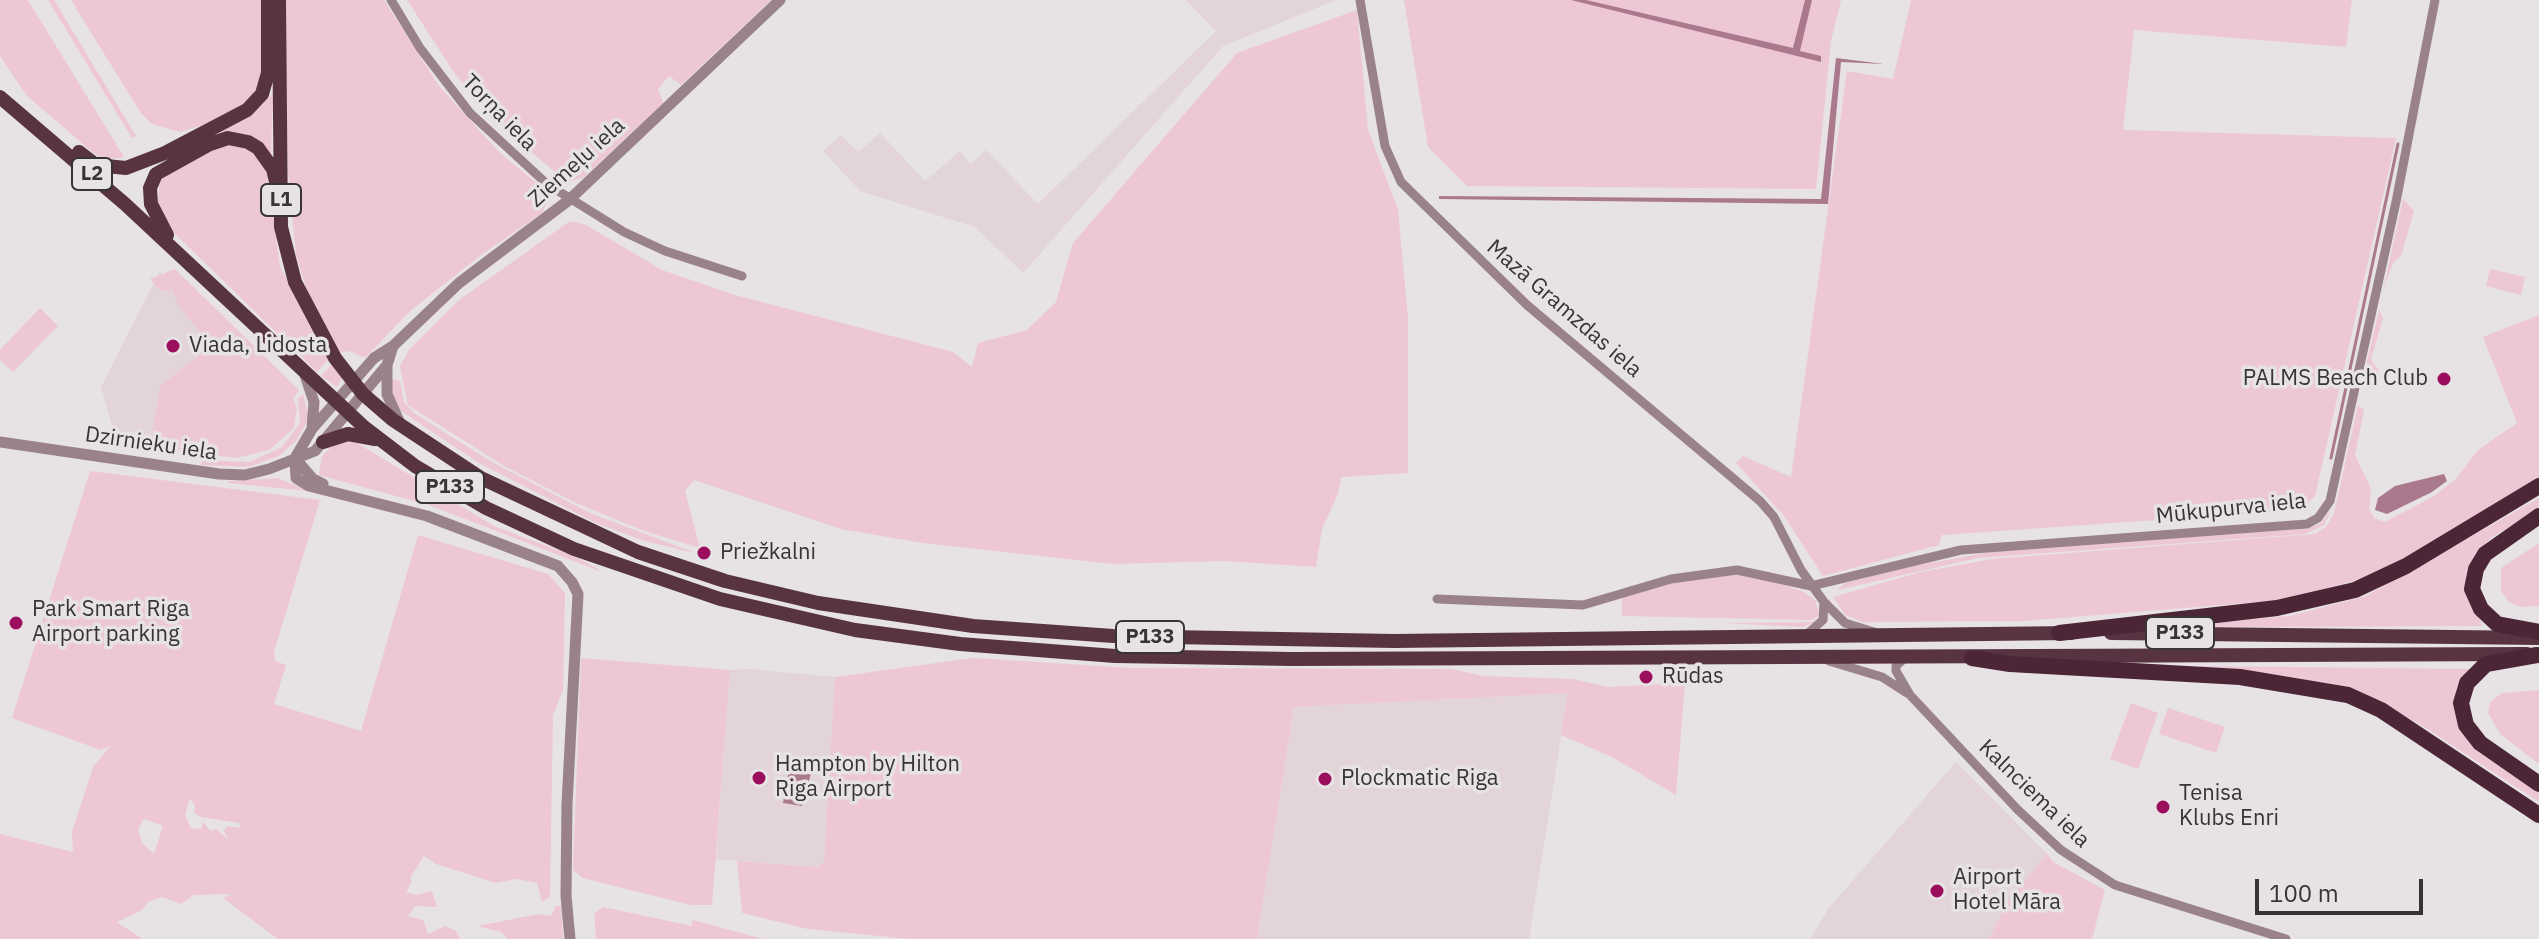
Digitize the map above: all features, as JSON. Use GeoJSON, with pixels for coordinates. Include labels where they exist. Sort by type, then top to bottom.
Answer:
{"type":"FeatureCollection","features":[{"type":"Feature","properties":{"kind":"highway"},"geometry":{"type":"LineString","coordinates":[[2059,633],[2277,608],[2355,590],[2406,566],[2539,486]]}},
{"type":"Feature","properties":{"kind":"highway"},"geometry":{"type":"LineString","coordinates":[[2539,516],[2490,547],[2476,569],[2472,589],[2481,609],[2497,624],[2539,645]]}},
{"type":"Feature","properties":{"kind":"highway"},"geometry":{"type":"LineString","coordinates":[[2539,645],[2486,664],[2467,683],[2461,703],[2466,725],[2480,743],[2539,784]]}},
{"type":"Feature","properties":{"kind":"highway"},"geometry":{"type":"LineString","coordinates":[[1972,658],[2023,665],[2240,677],[2348,695],[2381,710],[2539,815]]}},
{"type":"Feature","properties":{"kind":"main road"},"geometry":{"type":"LineString","coordinates":[[0,94],[13,97],[96,165],[126,168],[223,124],[255,103],[268,73],[268,0]]}},
{"type":"Feature","properties":{"kind":"main road","name":"L1"},"geometry":{"type":"LineString","coordinates":[[279,0],[281,227],[295,282],[316,327],[363,394]]}},
{"type":"Feature","properties":{"kind":"main road","name":"L2"},"geometry":{"type":"LineString","coordinates":[[0,94],[180,255]]}},
{"type":"Feature","properties":{"kind":"main road","name":"P133"},"geometry":{"type":"LineString","coordinates":[[281,206],[273,169],[258,148],[248,142],[221,140],[161,169],[150,188],[151,204],[180,255],[305,375],[380,441],[486,508],[574,549],[720,599],[855,630],[960,644],[1115,656],[1972,658],[2503,652],[2539,645]]}},
{"type":"Feature","properties":{"kind":"main road","name":"P133"},"geometry":{"type":"LineString","coordinates":[[363,394],[401,426],[510,494],[638,552],[757,589],[899,617],[1045,632],[1232,640],[2059,633],[2539,645]]}},
{"type":"Feature","properties":{"kind":"main road"},"geometry":{"type":"LineString","coordinates":[[323,442],[348,434],[380,441]]}},
{"type":"Feature","properties":{"kind":"street","name":"Torņa iela"},"geometry":{"type":"LineString","coordinates":[[391,0],[420,48],[470,113],[522,165],[569,200],[665,251],[742,276]]}},
{"type":"Feature","properties":{"kind":"street","name":"Ziemeļu iela"},"geometry":{"type":"LineString","coordinates":[[335,401],[382,351],[393,346],[459,283],[569,200],[780,0]]}},
{"type":"Feature","properties":{"kind":"street","name":"Mazā Gramzdas iela"},"geometry":{"type":"LineString","coordinates":[[1360,0],[1385,146],[1401,182],[1527,305],[1760,501],[1780,527],[1811,586],[1824,602],[1845,623],[1876,633]]}},
{"type":"Feature","properties":{"kind":"street","name":"Mūkupurva iela"},"geometry":{"type":"LineString","coordinates":[[1811,586],[1961,550],[2307,524],[2323,514],[2330,501],[2392,217],[2435,0]]}},
{"type":"Feature","properties":{"kind":"street","name":"Ziemeļu iela"},"geometry":{"type":"LineString","coordinates":[[363,394],[387,365],[393,346]]}},
{"type":"Feature","properties":{"kind":"street"},"geometry":{"type":"LineString","coordinates":[[387,365],[387,394],[401,426]]}},
{"type":"Feature","properties":{"kind":"street"},"geometry":{"type":"LineString","coordinates":[[305,375],[314,402],[312,429]]}},
{"type":"Feature","properties":{"kind":"street","name":"Dzirnieku iela"},"geometry":{"type":"LineString","coordinates":[[0,442],[219,474],[245,475],[307,456],[323,442],[363,394]]}},
{"type":"Feature","properties":{"kind":"street"},"geometry":{"type":"LineString","coordinates":[[335,401],[312,429],[295,458],[313,479],[326,488],[427,516],[542,559],[558,566],[578,594],[567,804],[566,896],[570,939]]}},
{"type":"Feature","properties":{"kind":"street"},"geometry":{"type":"LineString","coordinates":[[1437,599],[1583,605],[1671,579],[1737,570],[1811,586]]}},
{"type":"Feature","properties":{"kind":"street"},"geometry":{"type":"LineString","coordinates":[[1803,637],[1823,620],[1824,602]]}},
{"type":"Feature","properties":{"kind":"street","name":"Kalnciema iela"},"geometry":{"type":"LineString","coordinates":[[1819,658],[1882,677],[1910,695],[2018,810],[2090,871],[2115,885],[2286,939]]}},
{"type":"Feature","properties":{"kind":"street"},"geometry":{"type":"LineString","coordinates":[[1905,658],[1896,671],[1910,695]]}},
{"type":"Feature","properties":{"kind":"shaded area"},"geometry":{"type":"Polygon","coordinates":[[[0,0],[28,0],[124,157],[104,160],[27,96],[0,56],[0,0]]]}},
{"type":"Feature","properties":{"kind":"shaded area"},"geometry":{"type":"Polygon","coordinates":[[[48,0],[54,0],[136,136],[132,138],[48,0]]]}},
{"type":"Feature","properties":{"kind":"shaded area"},"geometry":{"type":"Polygon","coordinates":[[[71,0],[262,0],[264,64],[260,86],[249,102],[219,120],[180,132],[152,124],[140,112],[71,0]]]}},
{"type":"Feature","properties":{"kind":"shaded area"},"geometry":{"type":"Polygon","coordinates":[[[285,0],[384,0],[439,86],[499,152],[540,186],[547,202],[542,213],[481,255],[409,312],[365,358],[350,351],[339,353],[310,300],[296,255],[288,172],[285,0]]]}},
{"type":"Feature","properties":{"kind":"shaded area"},"geometry":{"type":"Polygon","coordinates":[[[407,0],[771,0],[681,85],[669,76],[658,89],[663,103],[584,177],[566,183],[556,180],[558,174],[510,135],[477,100],[453,71],[407,0]]]}},
{"type":"Feature","properties":{"kind":"shaded area"},"geometry":{"type":"Polygon","coordinates":[[[1186,0],[1336,0],[1223,46],[1023,273],[975,227],[860,191],[823,151],[841,135],[858,152],[880,133],[925,181],[960,151],[970,164],[986,150],[1038,204],[1216,31],[1186,0]]]}},
{"type":"Feature","properties":{"kind":"shaded area"},"geometry":{"type":"Polygon","coordinates":[[[1404,0],[1841,0],[1831,41],[1816,189],[1467,186],[1428,147],[1404,0]]]}},
{"type":"Feature","properties":{"kind":"shaded area"},"geometry":{"type":"Polygon","coordinates":[[[1571,0],[1586,0],[1793,48],[1805,0],[1812,0],[1800,51],[1821,56],[1821,62],[1571,0]]]}},
{"type":"Feature","properties":{"kind":"shaded area"},"geometry":{"type":"Polygon","coordinates":[[[1911,0],[2352,0],[2346,47],[2134,30],[2123,130],[2396,138],[2315,496],[2299,510],[1942,535],[1939,545],[1823,576],[1784,516],[1736,463],[1743,456],[1791,477],[1847,71],[1893,79],[1911,0]]]}},
{"type":"Feature","properties":{"kind":"shaded area"},"geometry":{"type":"Polygon","coordinates":[[[1357,10],[1368,130],[1398,210],[1408,318],[1408,473],[1341,477],[1338,494],[1322,529],[1316,567],[1224,561],[1113,564],[923,543],[841,529],[694,480],[685,491],[700,548],[644,531],[576,503],[504,466],[408,405],[400,366],[409,350],[459,300],[570,221],[586,225],[662,270],[735,295],[953,352],[972,367],[978,343],[1027,330],[1056,302],[1073,243],[1237,53],[1357,10]]]}},
{"type":"Feature","properties":{"kind":"shaded area"},"geometry":{"type":"Polygon","coordinates":[[[1836,58],[1884,64],[1841,62],[1828,204],[1439,199],[1439,196],[1821,199],[1836,58]]]}},
{"type":"Feature","properties":{"kind":"shaded area"},"geometry":{"type":"Polygon","coordinates":[[[273,93],[271,156],[251,138],[169,156],[247,118],[273,93]]]}},
{"type":"Feature","properties":{"kind":"shaded area"},"geometry":{"type":"Polygon","coordinates":[[[222,145],[241,146],[257,155],[266,168],[280,266],[328,360],[317,372],[166,225],[157,211],[160,179],[222,145]]]}},
{"type":"Feature","properties":{"kind":"shaded area"},"geometry":{"type":"Polygon","coordinates":[[[2403,199],[2414,211],[2401,256],[2393,263],[2384,287],[2403,199]]]}},
{"type":"Feature","properties":{"kind":"shaded area"},"geometry":{"type":"Polygon","coordinates":[[[175,269],[299,390],[293,399],[297,408],[294,428],[269,450],[236,458],[150,447],[161,385],[198,357],[204,346],[202,335],[179,306],[173,290],[161,291],[150,279],[175,269]]]}},
{"type":"Feature","properties":{"kind":"shaded area"},"geometry":{"type":"Polygon","coordinates":[[[2490,269],[2525,277],[2521,295],[2486,286],[2490,269]]]}},
{"type":"Feature","properties":{"kind":"shaded area"},"geometry":{"type":"Polygon","coordinates":[[[160,271],[216,348],[153,448],[117,443],[101,387],[160,271]]]}},
{"type":"Feature","properties":{"kind":"shaded area"},"geometry":{"type":"Polygon","coordinates":[[[40,308],[58,326],[13,372],[0,360],[0,350],[40,308]]]}},
{"type":"Feature","properties":{"kind":"shaded area"},"geometry":{"type":"Polygon","coordinates":[[[2379,310],[2383,318],[2371,359],[2379,371],[2375,388],[2367,389],[2362,384],[2379,310]]]}},
{"type":"Feature","properties":{"kind":"shaded area"},"geometry":{"type":"Polygon","coordinates":[[[2539,315],[2539,478],[2414,554],[2360,579],[2283,600],[2024,621],[1863,622],[1845,615],[1833,597],[1921,572],[1992,559],[2315,534],[2326,527],[2334,514],[2358,405],[2364,410],[2355,455],[2371,489],[2369,509],[2374,518],[2385,522],[2434,496],[2456,479],[2478,450],[2517,423],[2483,337],[2539,315]]]}},
{"type":"Feature","properties":{"kind":"shaded area"},"geometry":{"type":"Polygon","coordinates":[[[332,364],[342,378],[337,387],[321,376],[332,364]]]}},
{"type":"Feature","properties":{"kind":"shaded area"},"geometry":{"type":"Polygon","coordinates":[[[389,379],[400,381],[404,402],[414,413],[492,462],[590,513],[698,554],[641,540],[594,522],[479,463],[401,411],[395,403],[389,379]]]}},
{"type":"Feature","properties":{"kind":"shaded area"},"geometry":{"type":"Polygon","coordinates":[[[303,394],[309,418],[296,441],[279,456],[248,467],[201,465],[202,460],[249,462],[282,447],[300,423],[298,399],[303,394]]]}},
{"type":"Feature","properties":{"kind":"shaded area"},"geometry":{"type":"Polygon","coordinates":[[[352,440],[494,526],[576,557],[605,573],[429,505],[319,475],[322,456],[332,446],[352,440]]]}},
{"type":"Feature","properties":{"kind":"shaded area"},"geometry":{"type":"Polygon","coordinates":[[[90,471],[320,500],[274,652],[275,661],[286,665],[274,704],[361,731],[418,535],[548,574],[565,593],[563,690],[553,715],[550,897],[542,902],[537,883],[516,879],[496,883],[436,864],[424,856],[410,878],[412,881],[406,892],[416,895],[432,891],[437,907],[415,906],[408,916],[423,920],[428,934],[445,926],[456,931],[460,939],[278,939],[223,898],[233,894],[194,895],[181,904],[162,897],[148,902],[142,910],[117,922],[142,939],[0,939],[0,834],[73,852],[72,832],[93,767],[111,745],[101,750],[12,718],[90,471]],[[190,798],[185,815],[191,828],[201,829],[203,822],[211,831],[216,829],[228,839],[224,831],[227,826],[241,828],[239,823],[194,813],[195,806],[190,798]],[[144,819],[138,829],[142,843],[154,854],[163,826],[144,819]]]}},
{"type":"Feature","properties":{"kind":"shaded area"},"geometry":{"type":"Polygon","coordinates":[[[2444,474],[2447,481],[2432,492],[2387,514],[2375,510],[2378,498],[2395,486],[2444,474]]]}},
{"type":"Feature","properties":{"kind":"shaded area"},"geometry":{"type":"Polygon","coordinates":[[[278,478],[308,491],[228,483],[229,481],[278,478]]]}},
{"type":"Feature","properties":{"kind":"shaded area"},"geometry":{"type":"Polygon","coordinates":[[[2539,498],[2539,510],[2492,537],[2476,552],[2467,571],[2465,592],[2483,626],[2193,627],[2193,623],[2290,616],[2366,596],[2539,498]]]}},
{"type":"Feature","properties":{"kind":"shaded area"},"geometry":{"type":"Polygon","coordinates":[[[2331,511],[2324,525],[2305,534],[1978,558],[1837,590],[1845,583],[1912,566],[2002,550],[2306,529],[2320,524],[2331,511]]]}},
{"type":"Feature","properties":{"kind":"shaded area"},"geometry":{"type":"Polygon","coordinates":[[[2539,543],[2539,606],[2521,607],[2509,602],[2501,591],[2501,568],[2539,543]]]}},
{"type":"Feature","properties":{"kind":"shaded area"},"geometry":{"type":"Polygon","coordinates":[[[1726,575],[1751,575],[1802,591],[1815,600],[1819,615],[1812,620],[1622,616],[1622,598],[1668,584],[1726,575]]]}},
{"type":"Feature","properties":{"kind":"shaded area"},"geometry":{"type":"Polygon","coordinates":[[[1815,622],[1802,627],[1723,623],[1815,622]]]}},
{"type":"Feature","properties":{"kind":"shaded area"},"geometry":{"type":"Polygon","coordinates":[[[581,658],[730,670],[712,905],[691,905],[614,886],[583,878],[573,870],[581,658]]]}},
{"type":"Feature","properties":{"kind":"shaded area"},"geometry":{"type":"Polygon","coordinates":[[[973,658],[1132,668],[1451,669],[1484,676],[1573,679],[1608,687],[1685,683],[1676,795],[1612,757],[1561,735],[1568,693],[1294,707],[1257,939],[910,939],[808,929],[742,913],[737,861],[817,867],[824,863],[835,677],[973,658]]]}},
{"type":"Feature","properties":{"kind":"shaded area"},"geometry":{"type":"Polygon","coordinates":[[[2198,666],[2469,669],[2456,688],[2455,709],[2539,791],[2539,802],[2418,723],[2358,693],[2326,683],[2197,670],[2198,666]]]}},
{"type":"Feature","properties":{"kind":"shaded area"},"geometry":{"type":"Polygon","coordinates":[[[730,670],[835,677],[824,863],[817,867],[716,859],[730,670]]]}},
{"type":"Feature","properties":{"kind":"shaded area"},"geometry":{"type":"Polygon","coordinates":[[[2539,690],[2539,764],[2501,735],[2488,713],[2490,702],[2502,693],[2539,690]]]}},
{"type":"Feature","properties":{"kind":"shaded area"},"geometry":{"type":"Polygon","coordinates":[[[1568,693],[1529,939],[1257,939],[1294,707],[1568,693]]]}},
{"type":"Feature","properties":{"kind":"shaded area"},"geometry":{"type":"Polygon","coordinates":[[[2131,703],[2158,713],[2138,769],[2110,759],[2131,703]]]}},
{"type":"Feature","properties":{"kind":"shaded area"},"geometry":{"type":"Polygon","coordinates":[[[2168,708],[2225,727],[2216,753],[2159,734],[2168,708]]]}},
{"type":"Feature","properties":{"kind":"shaded area"},"geometry":{"type":"Polygon","coordinates":[[[1956,762],[2047,854],[2008,901],[1989,939],[1810,939],[1829,908],[1956,762]]]}},
{"type":"Feature","properties":{"kind":"shaded area"},"geometry":{"type":"Polygon","coordinates":[[[789,770],[811,773],[802,806],[783,803],[789,770]]]}},
{"type":"Feature","properties":{"kind":"shaded area"},"geometry":{"type":"Polygon","coordinates":[[[2047,854],[2053,862],[2105,890],[2092,939],[1989,939],[2008,901],[2047,854]]]}},
{"type":"Feature","properties":{"kind":"shaded area"},"geometry":{"type":"Polygon","coordinates":[[[556,906],[561,906],[563,939],[508,939],[501,932],[477,926],[539,914],[551,916],[556,906]]]}},
{"type":"Feature","properties":{"kind":"shaded area"},"geometry":{"type":"Polygon","coordinates":[[[603,907],[692,926],[692,920],[764,939],[596,939],[594,914],[603,907]]]}},
{"type":"Feature","properties":{"kind":"waterway"},"geometry":{"type":"LineString","coordinates":[[2331,458],[2398,144]]}},
{"type":"Feature","properties":{"kind":"place","name":"Viada, Lidosta"},"geometry":{"type":"Point","coordinates":[173,346]}},
{"type":"Feature","properties":{"kind":"place","name":"PALMS Beach Club"},"geometry":{"type":"Point","coordinates":[2444,379]}},
{"type":"Feature","properties":{"kind":"place","name":"Priežkalni"},"geometry":{"type":"Point","coordinates":[704,553]}},
{"type":"Feature","properties":{"kind":"place","name":"Park Smart Riga Airport parking"},"geometry":{"type":"Point","coordinates":[16,623]}},
{"type":"Feature","properties":{"kind":"place","name":"Rūdas"},"geometry":{"type":"Point","coordinates":[1646,677]}},
{"type":"Feature","properties":{"kind":"place","name":"Hampton by Hilton Riga Airport"},"geometry":{"type":"Point","coordinates":[759,778]}},
{"type":"Feature","properties":{"kind":"place","name":"Plockmatic Riga"},"geometry":{"type":"Point","coordinates":[1325,779]}},
{"type":"Feature","properties":{"kind":"place","name":"Tenisa Klubs Enri"},"geometry":{"type":"Point","coordinates":[2163,807]}},
{"type":"Feature","properties":{"kind":"place","name":"Airport Hotel Māra"},"geometry":{"type":"Point","coordinates":[1937,891]}}]}
